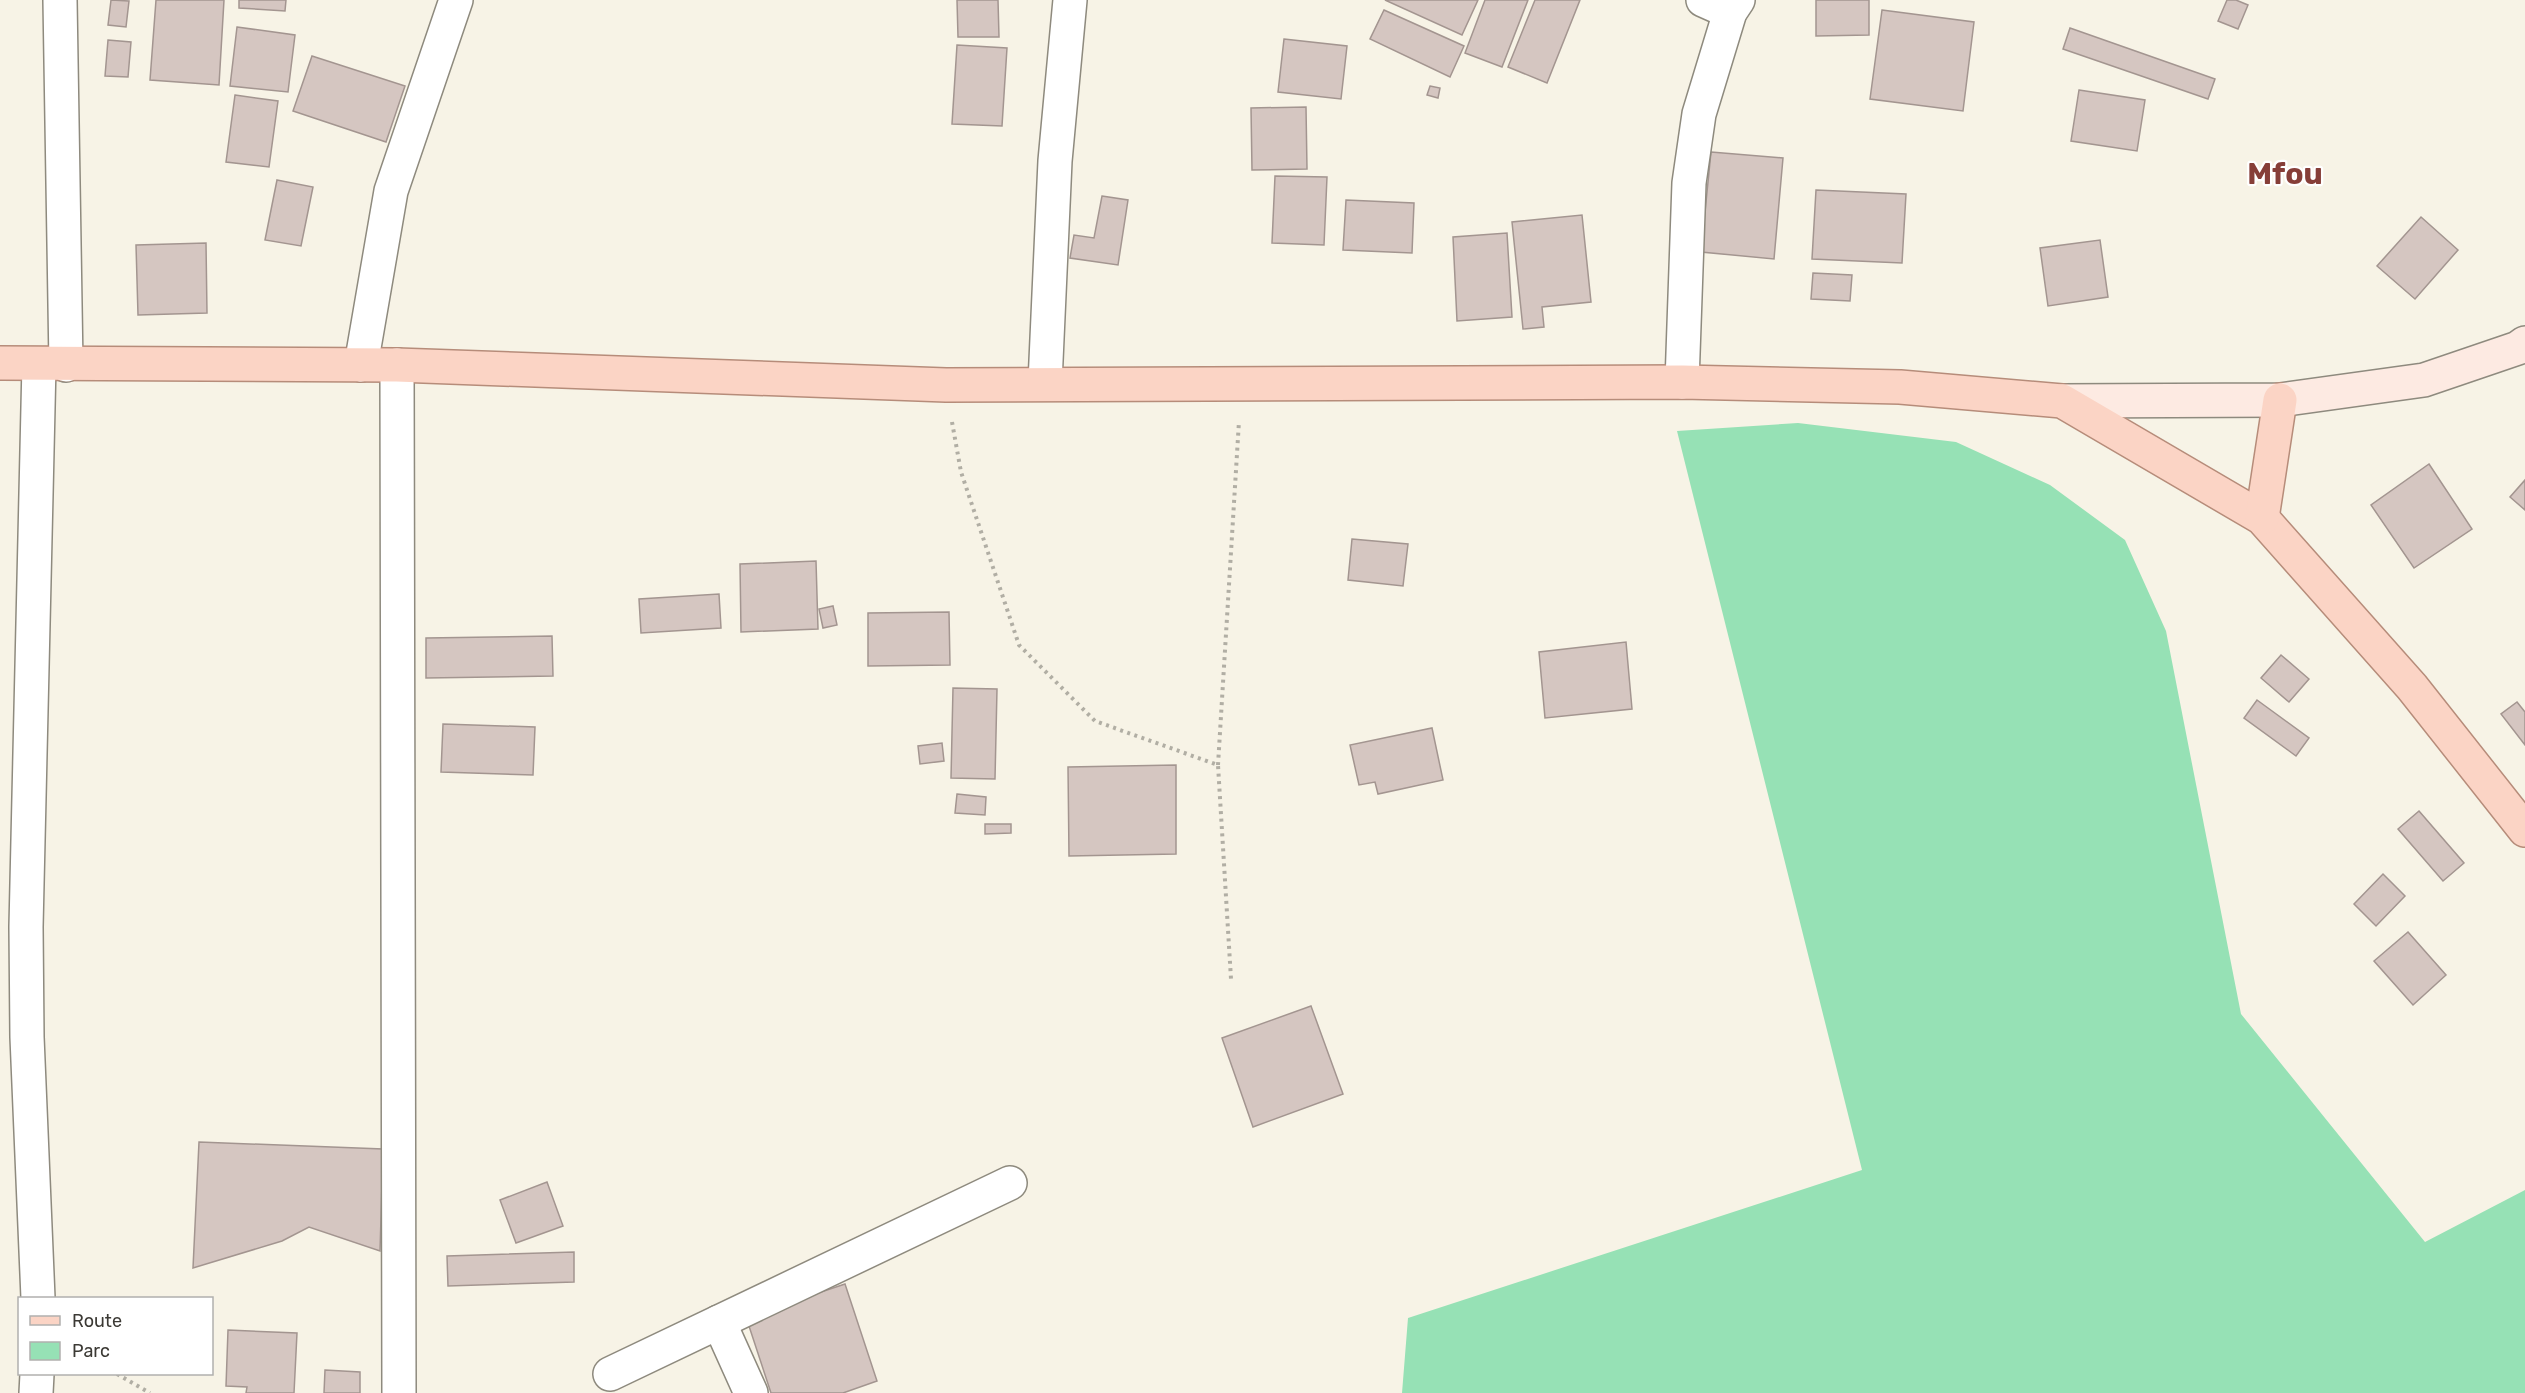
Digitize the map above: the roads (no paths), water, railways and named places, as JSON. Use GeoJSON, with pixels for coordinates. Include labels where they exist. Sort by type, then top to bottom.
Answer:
{"type":"FeatureCollection","features":[{"type":"Feature","properties":{"kind":"main road"},"geometry":{"type":"LineString","coordinates":[[0,363],[397,365],[946,385],[1682,382],[1900,387],[2062,401],[2280,400],[2424,380],[2518,348],[2525,343]]}},
{"type":"Feature","properties":{"kind":"main road"},"geometry":{"type":"LineString","coordinates":[[2262,518],[2280,400]]}},
{"type":"Feature","properties":{"kind":"main road"},"geometry":{"type":"LineString","coordinates":[[2062,401],[2262,518],[2412,687],[2525,830]]}},
{"type":"Feature","properties":{"kind":"street"},"geometry":{"type":"LineString","coordinates":[[38,1297],[27,1037],[26,927],[53,365],[60,0]]}},
{"type":"Feature","properties":{"kind":"street"},"geometry":{"type":"LineString","coordinates":[[360,365],[391,191],[456,0]]}},
{"type":"Feature","properties":{"kind":"street"},"geometry":{"type":"LineString","coordinates":[[1045,383],[1054,160],[1070,0]]}},
{"type":"Feature","properties":{"kind":"street"},"geometry":{"type":"LineString","coordinates":[[1682,382],[1689,183],[1699,114],[1724,4]]}},
{"type":"Feature","properties":{"kind":"street"},"geometry":{"type":"LineString","coordinates":[[397,365],[399,1393]]}},
{"type":"Feature","properties":{"kind":"street"},"geometry":{"type":"LineString","coordinates":[[610,1374],[1010,1183]]}},
{"type":"Feature","properties":{"kind":"street"},"geometry":{"type":"LineString","coordinates":[[719,1322],[752,1393]]}},
{"type":"Feature","properties":{"kind":"street"},"geometry":{"type":"LineString","coordinates":[[36,1393],[37,1375]]}},
{"type":"Feature","properties":{"kind":"district","name":"Mfou"},"geometry":{"type":"Point","coordinates":[2285,174]}}]}
